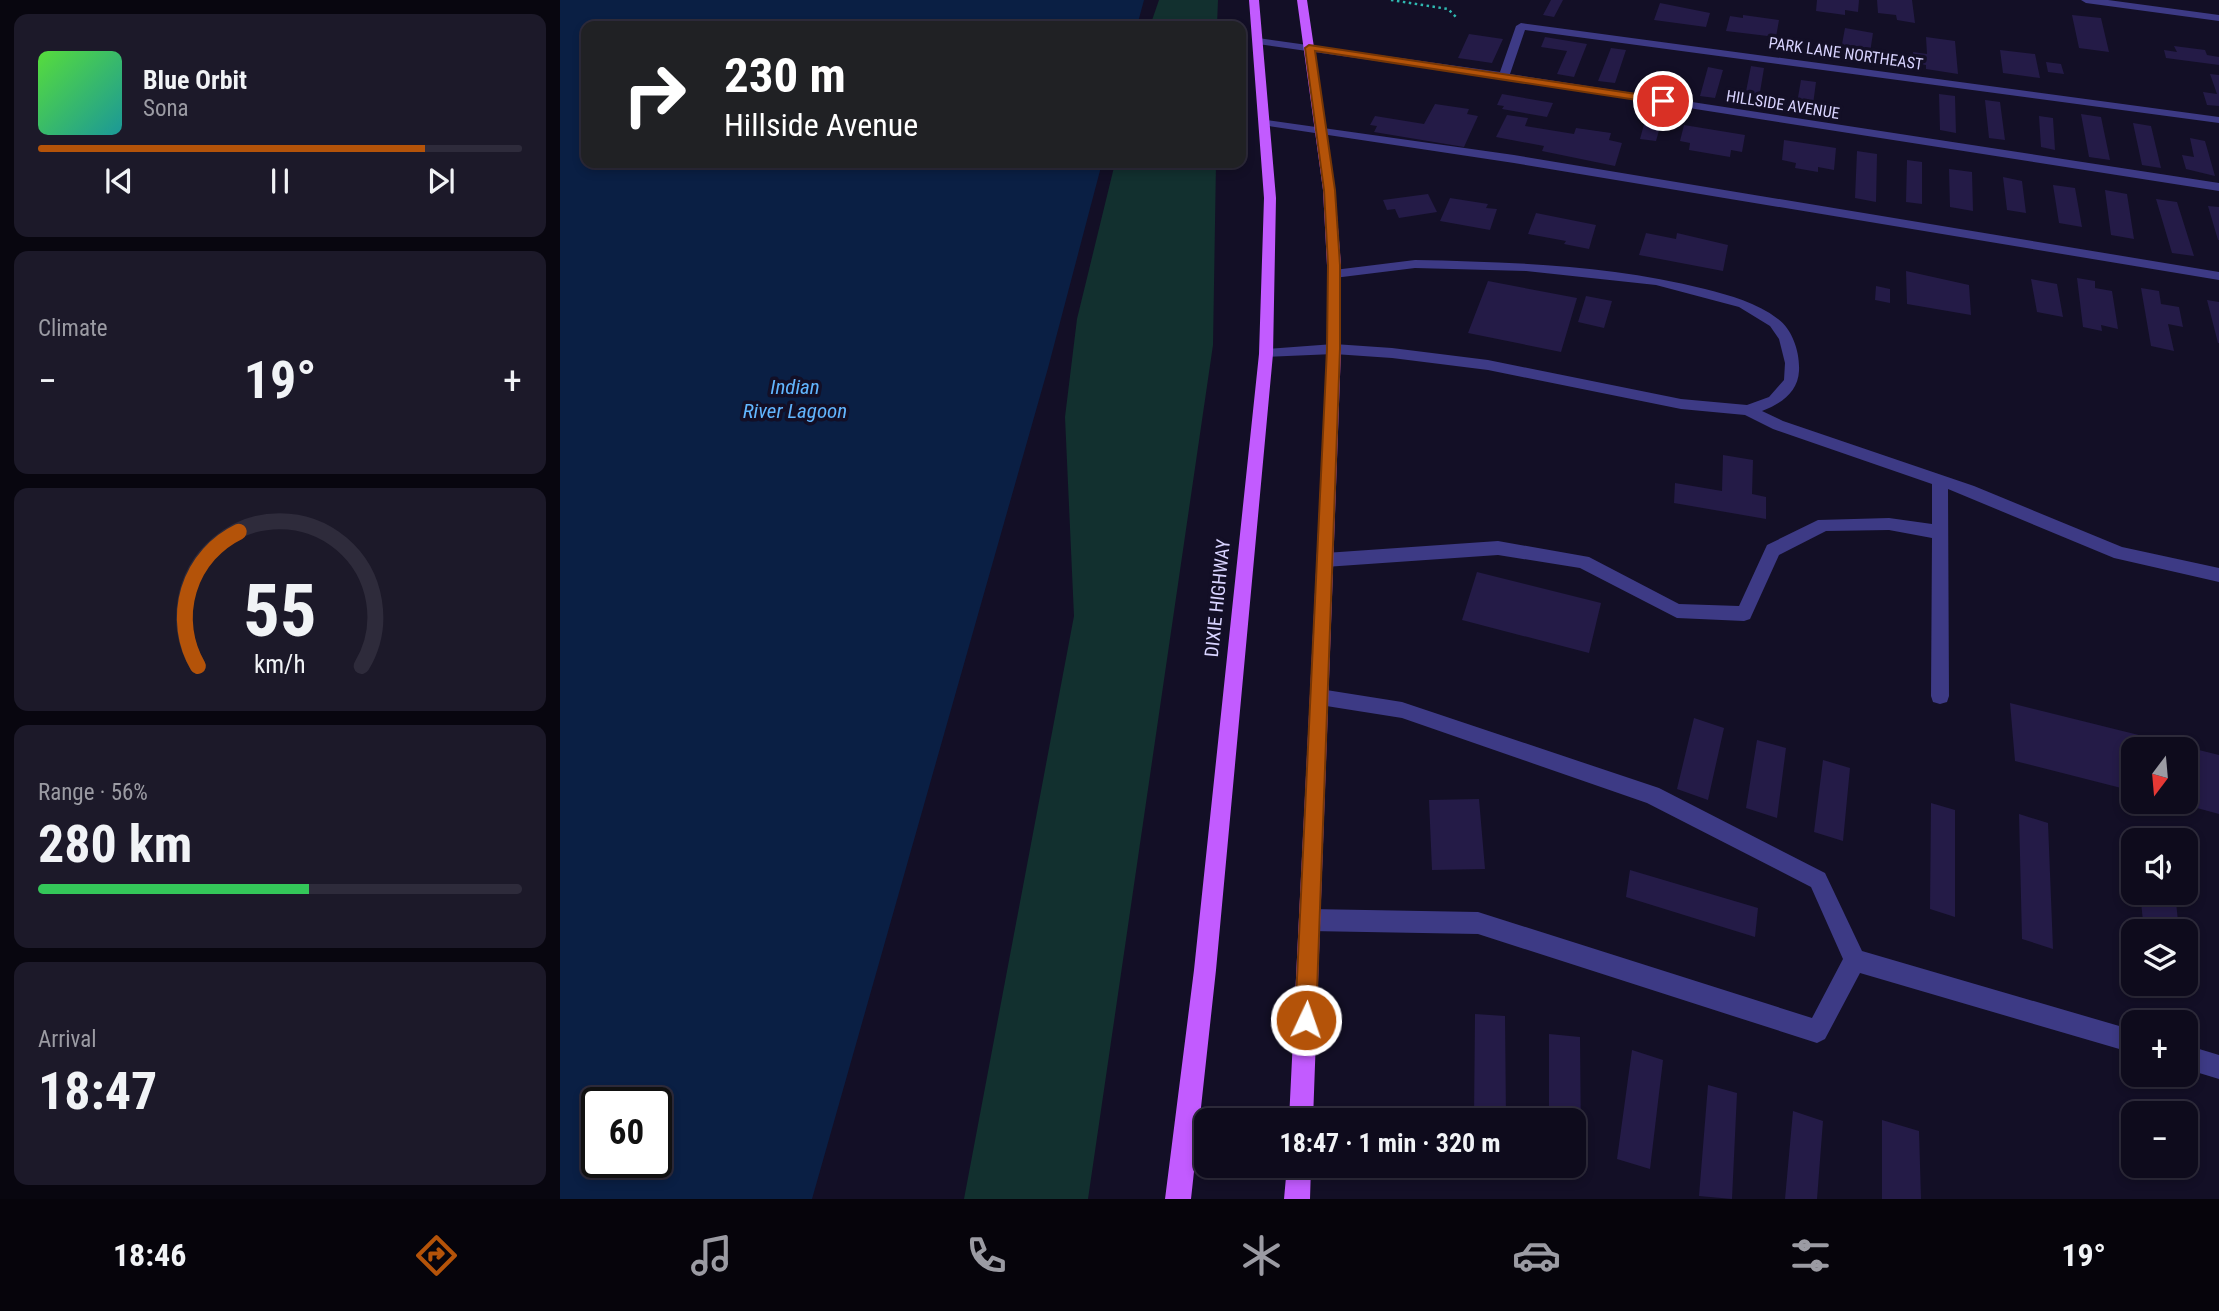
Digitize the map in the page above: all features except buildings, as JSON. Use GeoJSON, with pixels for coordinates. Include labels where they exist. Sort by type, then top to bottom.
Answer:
{"type":"FeatureCollection","features":[{"type":"Feature","properties":{"kind":"main road","name":"DIXIE HIGHWAY"},"geometry":{"type":"LineString","coordinates":[[1178,1199],[1205,970],[1266,354],[1270,198],[1254,0]]}},
{"type":"Feature","properties":{"kind":"main road"},"geometry":{"type":"LineString","coordinates":[[1302,0],[1329,190],[1334,274],[1334,349],[1302,1108]]}},
{"type":"Feature","properties":{"kind":"main road"},"geometry":{"type":"LineString","coordinates":[[1297,1199],[1298,1178]]}},
{"type":"Feature","properties":{"kind":"street"},"geometry":{"type":"LineString","coordinates":[[2086,0],[2219,18]]}},
{"type":"Feature","properties":{"kind":"street","name":"PARK LANE NORTHEAST"},"geometry":{"type":"LineString","coordinates":[[1504,76],[1521,26],[2219,120]]}},
{"type":"Feature","properties":{"kind":"street","name":"HILLSIDE AVENUE"},"geometry":{"type":"LineString","coordinates":[[1258,41],[1504,76],[2219,187]]}},
{"type":"Feature","properties":{"kind":"street"},"geometry":{"type":"LineString","coordinates":[[1266,123],[1514,159],[2219,276]]}},
{"type":"Feature","properties":{"kind":"street"},"geometry":{"type":"LineString","coordinates":[[1334,274],[1415,264],[1525,267],[1656,281],[1744,304],[1775,323],[1786,338],[1792,363],[1791,381],[1774,401],[1748,410]]}},
{"type":"Feature","properties":{"kind":"street"},"geometry":{"type":"LineString","coordinates":[[1266,354],[1334,349],[1392,353],[1488,365],[1681,404],[1748,410],[1778,425],[1940,480],[2120,553],[2219,575]]}},
{"type":"Feature","properties":{"kind":"street"},"geometry":{"type":"LineString","coordinates":[[1940,480],[1940,696]]}},
{"type":"Feature","properties":{"kind":"street"},"geometry":{"type":"LineString","coordinates":[[1325,559],[1498,548],[1583,562],[1677,611],[1744,614],[1773,550],[1824,525],[1889,524],[1938,532]]}},
{"type":"Feature","properties":{"kind":"street"},"geometry":{"type":"LineString","coordinates":[[1320,696],[1402,710],[1652,795],[1818,880],[1855,960],[2121,1038]]}},
{"type":"Feature","properties":{"kind":"street"},"geometry":{"type":"LineString","coordinates":[[1310,920],[1478,923],[1816,1031],[1855,960]]}},
{"type":"Feature","properties":{"kind":"street"},"geometry":{"type":"LineString","coordinates":[[2198,1061],[2219,1067]]}},
{"type":"Feature","properties":{"kind":"path"},"geometry":{"type":"LineString","coordinates":[[1391,0],[1448,9],[1456,17]]}},
{"type":"Feature","properties":{"kind":"green space"},"geometry":{"type":"Polygon","coordinates":[[[1159,0],[1218,0],[1217,21],[1152,21],[1159,0]]]}},
{"type":"Feature","properties":{"kind":"green space"},"geometry":{"type":"Polygon","coordinates":[[[1114,168],[1216,168],[1213,345],[1088,1199],[964,1199],[1074,616],[1065,417],[1077,319],[1114,168]]]}},
{"type":"Feature","properties":{"kind":"water","name":"Indian River Lagoon"},"geometry":{"type":"Polygon","coordinates":[[[560,0],[1144,0],[1138,21],[581,21],[581,168],[1101,168],[1048,368],[812,1199],[560,1199],[560,0]]]}},
{"type":"Feature","properties":{"kind":"route"},"geometry":{"type":"LineString","coordinates":[[1306,1020],[1334,349],[1334,265],[1329,190],[1309,48],[1663,101]]}}]}
